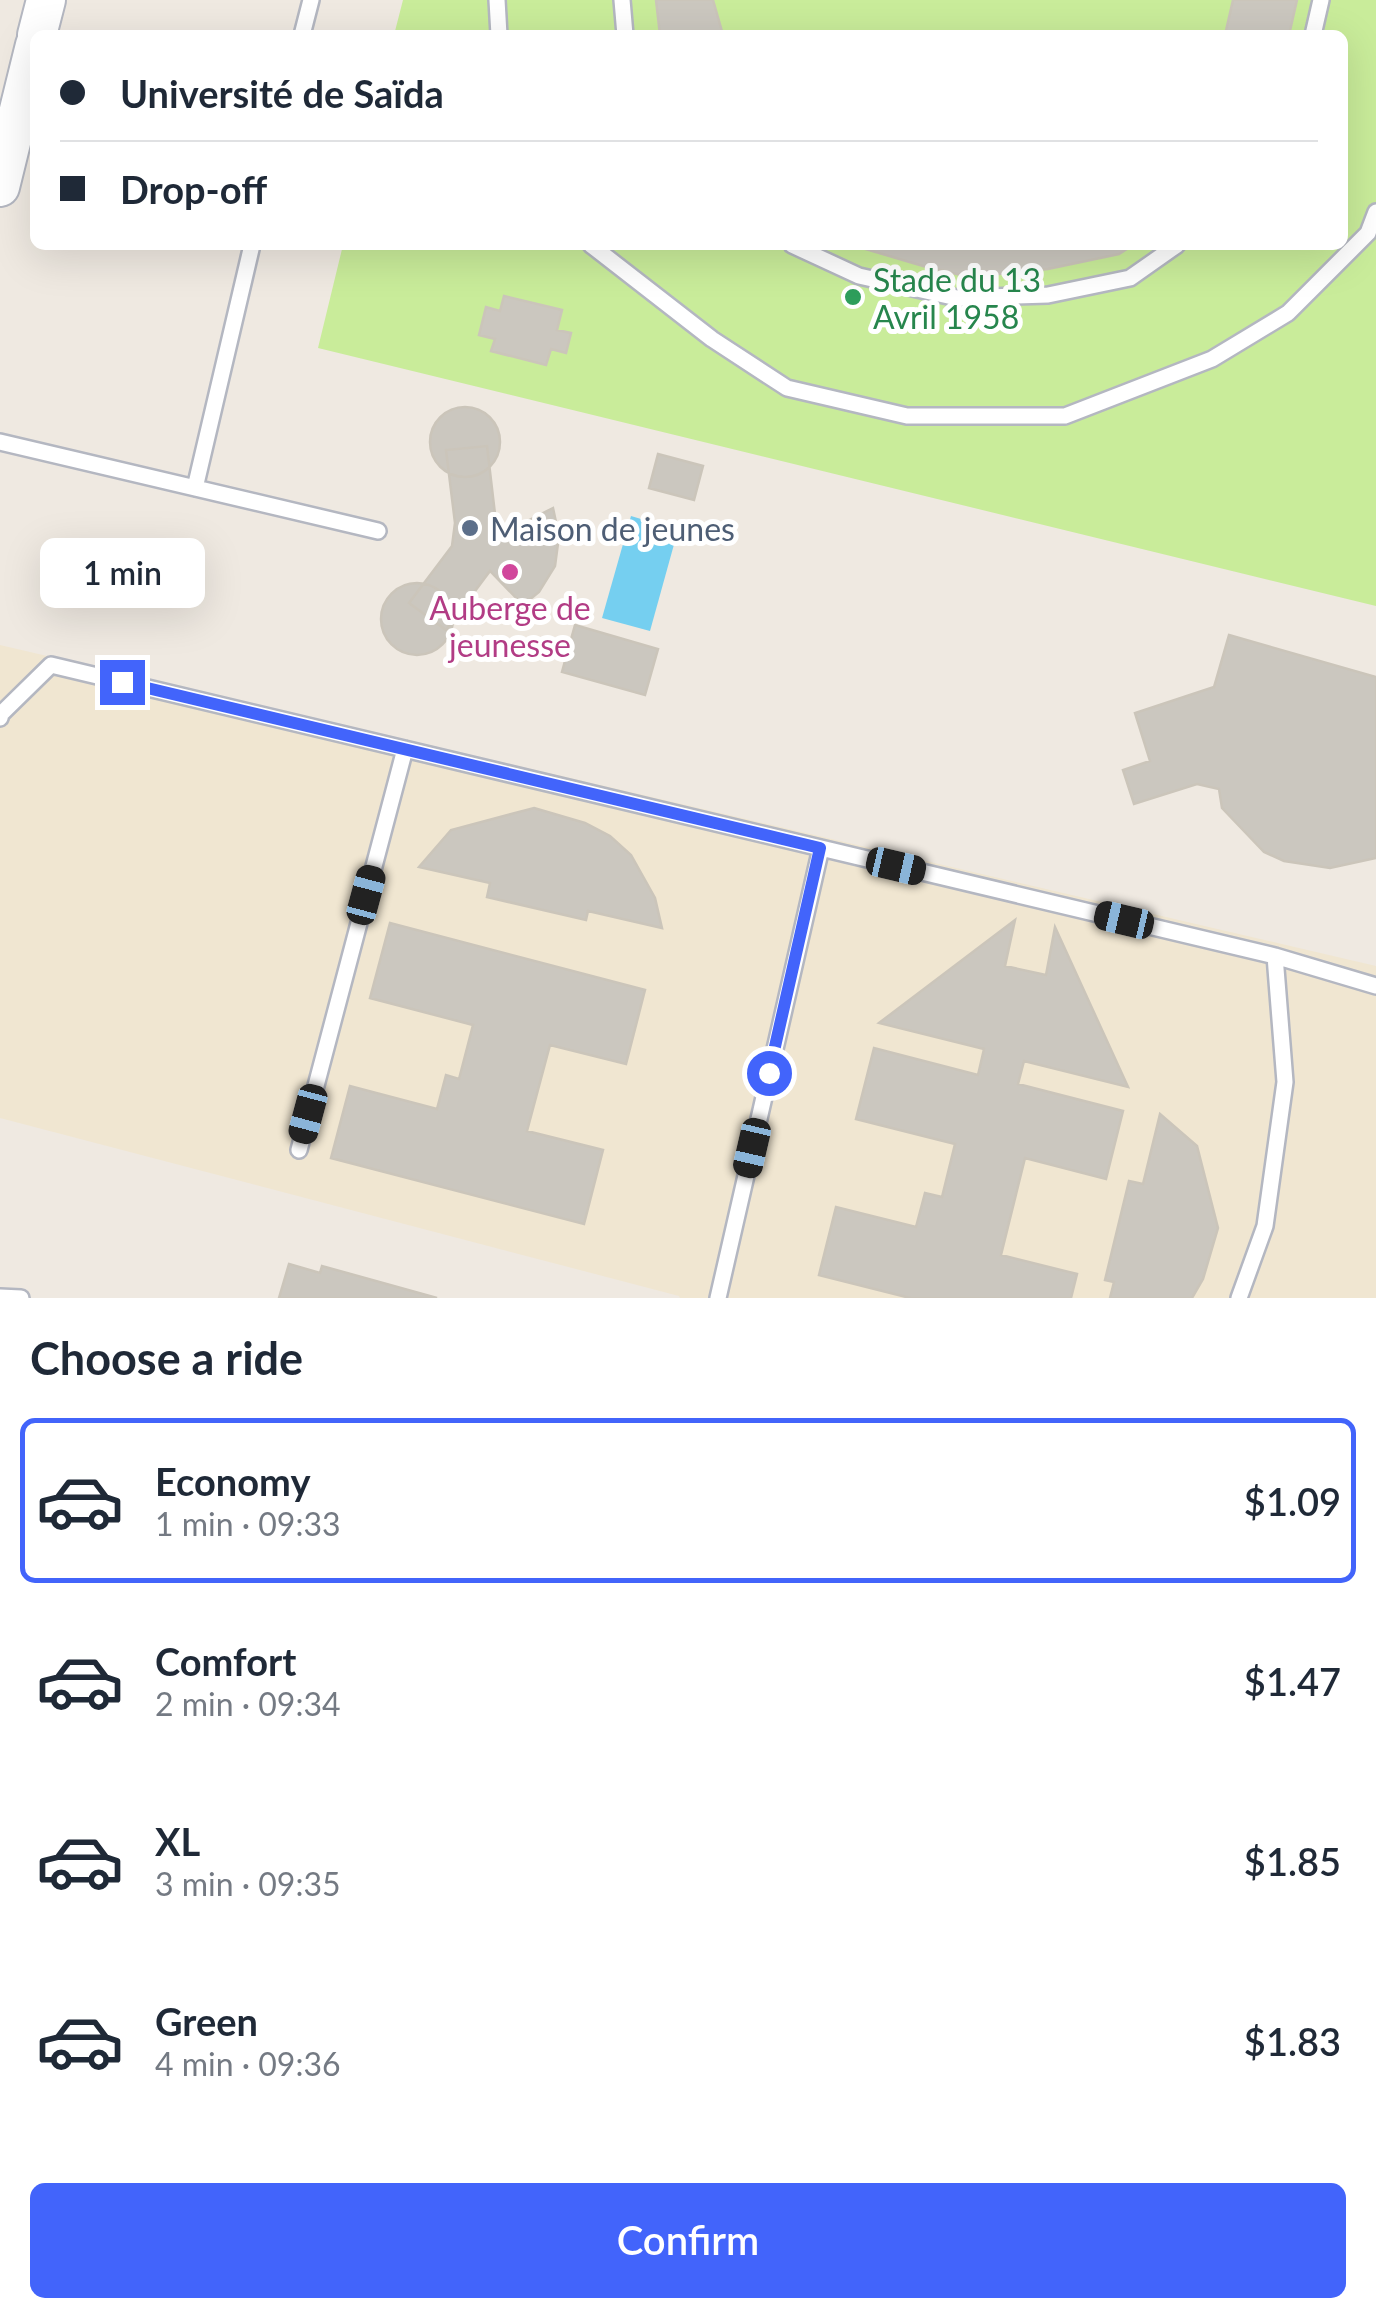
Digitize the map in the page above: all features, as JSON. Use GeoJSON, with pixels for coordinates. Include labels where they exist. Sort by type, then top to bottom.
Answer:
{"type":"FeatureCollection","features":[{"type":"Feature","properties":{"kind":"street"},"geometry":{"type":"LineString","coordinates":[[39,30],[46,0]]}},
{"type":"Feature","properties":{"kind":"street"},"geometry":{"type":"LineString","coordinates":[[0,187],[30,65]]}},
{"type":"Feature","properties":{"kind":"lane"},"geometry":{"type":"LineString","coordinates":[[303,30],[311,0]]}},
{"type":"Feature","properties":{"kind":"lane"},"geometry":{"type":"LineString","coordinates":[[497,0],[499,30]]}},
{"type":"Feature","properties":{"kind":"lane"},"geometry":{"type":"LineString","coordinates":[[622,0],[625,30]]}},
{"type":"Feature","properties":{"kind":"lane"},"geometry":{"type":"LineString","coordinates":[[1314,30],[1321,0]]}},
{"type":"Feature","properties":{"kind":"lane"},"geometry":{"type":"LineString","coordinates":[[597,250],[712,339],[786,388],[907,416],[1065,416],[1212,359],[1288,313],[1368,234],[1376,212]]}},
{"type":"Feature","properties":{"kind":"lane"},"geometry":{"type":"LineString","coordinates":[[195,488],[251,250]]}},
{"type":"Feature","properties":{"kind":"lane"},"geometry":{"type":"LineString","coordinates":[[803,250],[859,276],[957,298],[1048,295],[1130,278],[1170,250]]}},
{"type":"Feature","properties":{"kind":"lane"},"geometry":{"type":"LineString","coordinates":[[0,442],[378,531]]}},
{"type":"Feature","properties":{"kind":"lane"},"geometry":{"type":"LineString","coordinates":[[0,718],[50,665],[1275,956],[1376,986]]}},
{"type":"Feature","properties":{"kind":"lane"},"geometry":{"type":"LineString","coordinates":[[299,1150],[405,749]]}},
{"type":"Feature","properties":{"kind":"lane"},"geometry":{"type":"LineString","coordinates":[[718,1298],[820,848]]}},
{"type":"Feature","properties":{"kind":"lane"},"geometry":{"type":"LineString","coordinates":[[1239,1298],[1265,1226],[1285,1082],[1275,956]]}},
{"type":"Feature","properties":{"kind":"lane"},"geometry":{"type":"LineString","coordinates":[[0,1297],[21,1298]]}},
{"type":"Feature","properties":{"kind":"shaded area"},"geometry":{"type":"Polygon","coordinates":[[[0,645],[1376,966],[1376,1298],[680,1298],[0,1118],[0,645]]]}},
{"type":"Feature","properties":{"kind":"green space","name":"Stade du 13 Avril 1958"},"geometry":{"type":"Polygon","coordinates":[[[403,0],[1376,0],[1376,606],[318,348],[342,250],[1348,250],[1348,30],[395,30],[403,0]]]}},
{"type":"Feature","properties":{"kind":"water"},"geometry":{"type":"Polygon","coordinates":[[[631,516],[678,530],[650,631],[602,618],[631,516]]]}},
{"type":"Feature","properties":{"kind":"building"},"geometry":{"type":"Polygon","coordinates":[[[656,0],[713,0],[722,30],[659,30],[656,0]]]}},
{"type":"Feature","properties":{"kind":"building"},"geometry":{"type":"Polygon","coordinates":[[[1233,0],[1297,0],[1290,30],[1226,30],[1233,0]]]}},
{"type":"Feature","properties":{"kind":"building"},"geometry":{"type":"Polygon","coordinates":[[[869,250],[1125,250],[1048,269],[969,277],[869,250]]]}},
{"type":"Feature","properties":{"kind":"building"},"geometry":{"type":"Polygon","coordinates":[[[504,296],[562,310],[557,330],[571,333],[566,353],[551,349],[546,365],[491,351],[495,339],[479,335],[486,307],[500,311],[504,296]]]}},
{"type":"Feature","properties":{"kind":"building"},"geometry":{"type":"Polygon","coordinates":[[[465,407],[479,409],[490,417],[498,428],[498,456],[490,467],[479,475],[465,477],[451,475],[440,467],[432,456],[430,442],[432,428],[440,417],[451,409],[465,407]]]}},
{"type":"Feature","properties":{"kind":"building"},"geometry":{"type":"Polygon","coordinates":[[[487,446],[495,514],[508,531],[553,508],[559,536],[555,566],[539,592],[523,605],[490,571],[446,630],[409,603],[452,546],[455,523],[446,450],[487,446]]]}},
{"type":"Feature","properties":{"kind":"building"},"geometry":{"type":"Polygon","coordinates":[[[658,454],[703,466],[694,500],[649,488],[658,454]]]}},
{"type":"Feature","properties":{"kind":"building"},"geometry":{"type":"Polygon","coordinates":[[[417,583],[442,594],[453,619],[442,644],[417,655],[392,644],[381,619],[392,594],[417,583]]]}},
{"type":"Feature","properties":{"kind":"building"},"geometry":{"type":"Polygon","coordinates":[[[575,625],[658,649],[645,695],[562,672],[575,625]]]}},
{"type":"Feature","properties":{"kind":"building"},"geometry":{"type":"Polygon","coordinates":[[[1229,635],[1376,677],[1376,858],[1330,868],[1284,861],[1264,852],[1222,808],[1219,789],[1197,784],[1134,804],[1123,770],[1150,761],[1135,713],[1214,687],[1229,635]]]}},
{"type":"Feature","properties":{"kind":"building"},"geometry":{"type":"Polygon","coordinates":[[[534,808],[585,823],[610,836],[631,855],[655,898],[662,928],[588,911],[586,920],[487,897],[490,883],[419,867],[451,830],[534,808]]]}},
{"type":"Feature","properties":{"kind":"building"},"geometry":{"type":"Polygon","coordinates":[[[1015,920],[1005,966],[1046,975],[1055,927],[1128,1087],[1024,1061],[1018,1084],[1123,1111],[1106,1179],[1025,1158],[1001,1255],[1077,1274],[1071,1298],[910,1298],[819,1275],[836,1207],[916,1227],[925,1193],[942,1197],[955,1144],[856,1119],[874,1048],[978,1075],[984,1049],[879,1023],[1015,920]]]}},
{"type":"Feature","properties":{"kind":"building"},"geometry":{"type":"Polygon","coordinates":[[[390,923],[645,990],[626,1064],[550,1045],[527,1131],[603,1150],[584,1224],[331,1158],[350,1086],[437,1109],[446,1075],[459,1079],[473,1025],[370,998],[390,923]]]}},
{"type":"Feature","properties":{"kind":"building"},"geometry":{"type":"Polygon","coordinates":[[[1160,1114],[1197,1146],[1218,1228],[1203,1279],[1192,1298],[1110,1298],[1114,1282],[1105,1280],[1129,1181],[1143,1184],[1160,1114]]]}},
{"type":"Feature","properties":{"kind":"building"},"geometry":{"type":"Polygon","coordinates":[[[289,1264],[320,1273],[322,1266],[437,1298],[279,1298],[289,1264]]]}},
{"type":"Feature","properties":{"kind":"place","name":"Stade du 13 Avril 1958"},"geometry":{"type":"Point","coordinates":[853,297]}},
{"type":"Feature","properties":{"kind":"place","name":"Maison de jeunes"},"geometry":{"type":"Point","coordinates":[470,528]}},
{"type":"Feature","properties":{"kind":"place","name":"Auberge de jeunesse"},"geometry":{"type":"Point","coordinates":[510,572]}},
{"type":"Feature","properties":{"kind":"route"},"geometry":{"type":"LineString","coordinates":[[122,682],[820,848],[769,1073]]}}]}
